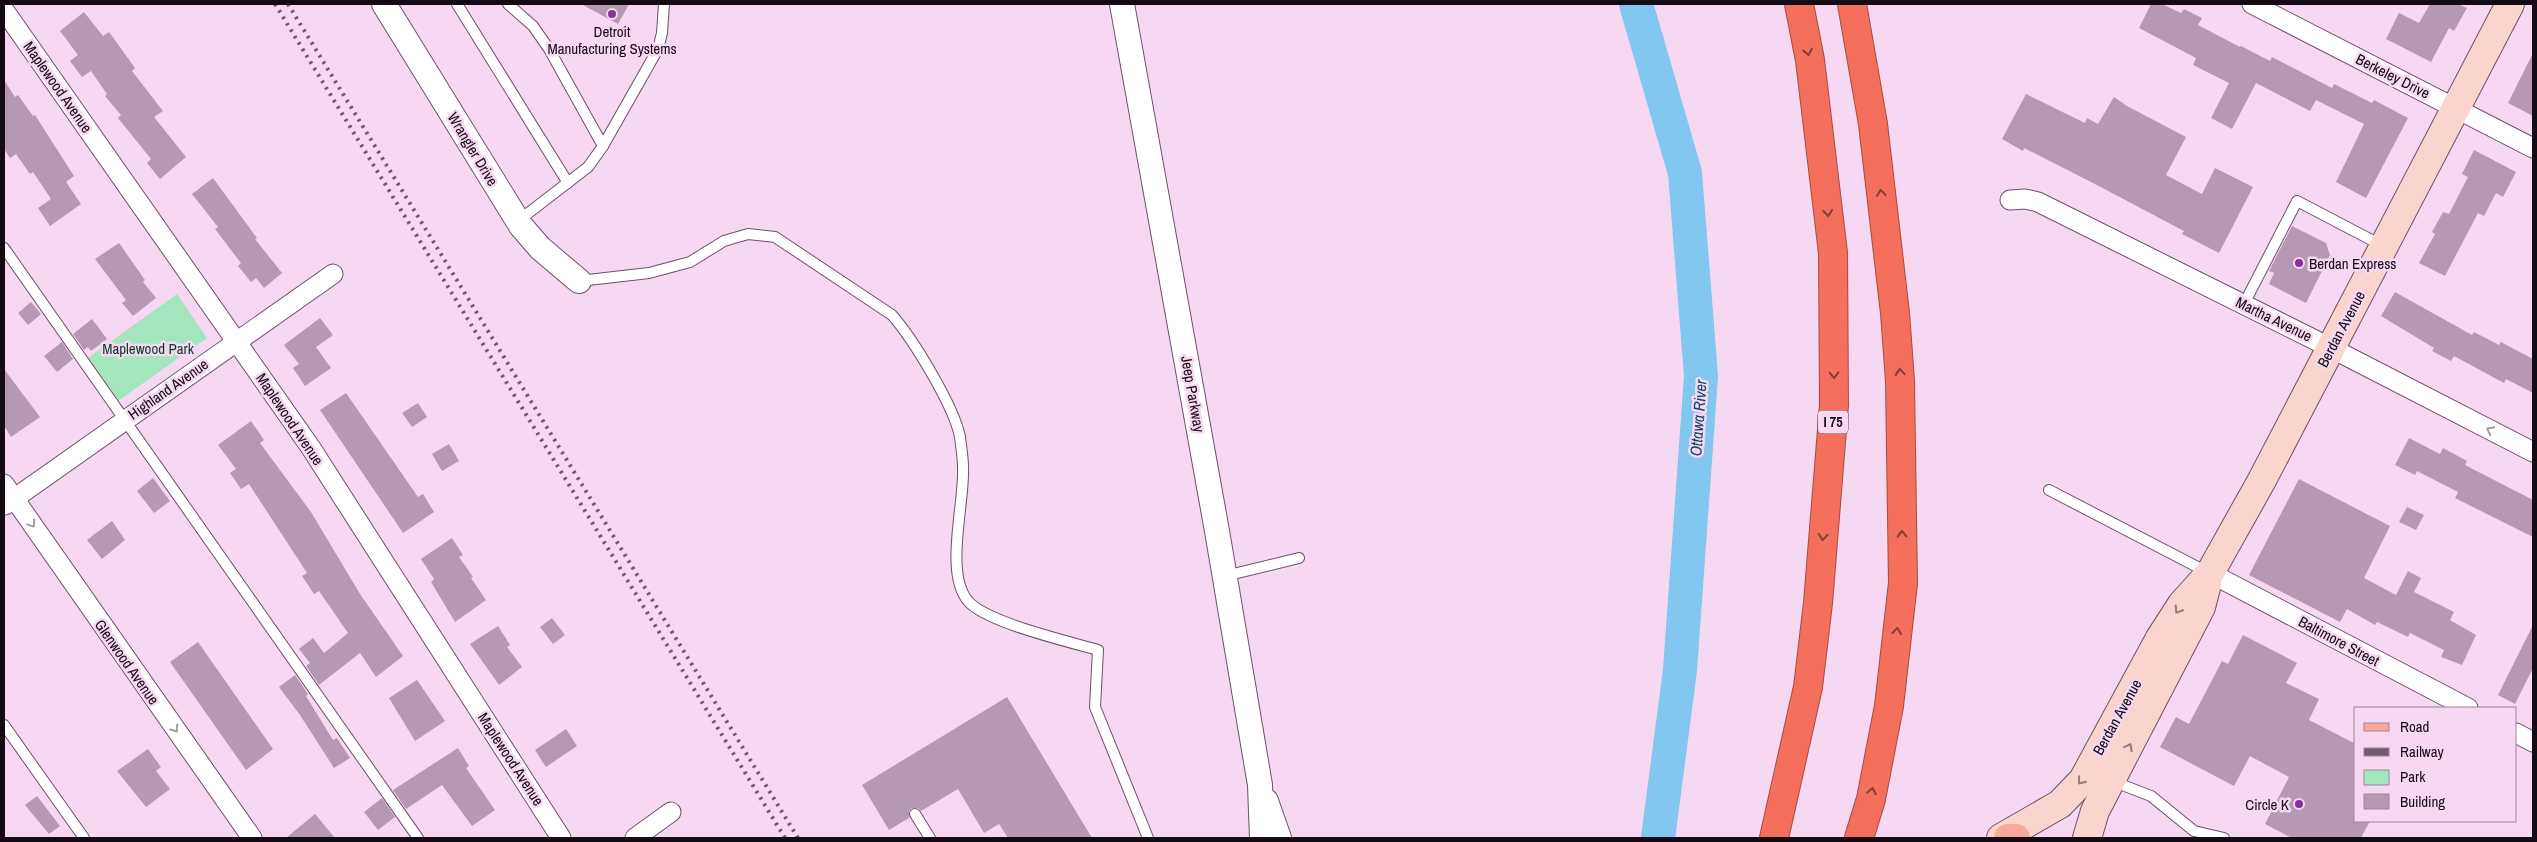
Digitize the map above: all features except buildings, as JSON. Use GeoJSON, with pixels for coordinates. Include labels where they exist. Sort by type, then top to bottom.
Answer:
{"type":"FeatureCollection","features":[{"type":"Feature","properties":{"kind":"highway","name":"I 75"},"geometry":{"type":"LineString","coordinates":[[1774,838],[1808,687],[1818,602],[1834,405],[1833,253],[1810,60],[1798,4]]}},
{"type":"Feature","properties":{"kind":"highway"},"geometry":{"type":"LineString","coordinates":[[1852,4],[1873,124],[1895,313],[1900,381],[1903,583],[1889,706],[1871,798],[1859,838]]}},
{"type":"Feature","properties":{"kind":"main road","name":"Berdan Avenue"},"geometry":{"type":"LineString","coordinates":[[2087,838],[2095,811],[2201,607],[2210,573],[2331,348],[2510,4]]}},
{"type":"Feature","properties":{"kind":"main road","name":"Berdan Avenue"},"geometry":{"type":"LineString","coordinates":[[2001,838],[2060,804],[2083,780],[2160,638],[2182,604],[2210,573]]}},
{"type":"Feature","properties":{"kind":"main road"},"geometry":{"type":"LineString","coordinates":[[2008,838],[2016,838]]}},
{"type":"Feature","properties":{"kind":"street","name":"Wrangler Drive"},"geometry":{"type":"LineString","coordinates":[[384,4],[518,220],[540,248],[579,281]]}},
{"type":"Feature","properties":{"kind":"street","name":"Jeep Parkway"},"geometry":{"type":"LineString","coordinates":[[1122,4],[1225,576],[1260,786],[1262,838]]}},
{"type":"Feature","properties":{"kind":"street","name":"Berkeley Drive"},"geometry":{"type":"LineString","coordinates":[[2252,4],[2533,148]]}},
{"type":"Feature","properties":{"kind":"street","name":"Maplewood Avenue"},"geometry":{"type":"LineString","coordinates":[[4,10],[311,448],[562,838]]}},
{"type":"Feature","properties":{"kind":"street","name":"Martha Avenue"},"geometry":{"type":"LineString","coordinates":[[2010,200],[2025,199],[2038,202],[2244,304],[2533,452]]}},
{"type":"Feature","properties":{"kind":"street","name":"Highland Avenue"},"geometry":{"type":"LineString","coordinates":[[7,496],[125,419],[333,274]]}},
{"type":"Feature","properties":{"kind":"street","name":"Glenwood Avenue"},"geometry":{"type":"LineString","coordinates":[[7,496],[252,838]]}},
{"type":"Feature","properties":{"kind":"street","name":"Baltimore Street"},"geometry":{"type":"LineString","coordinates":[[2210,573],[2466,707]]}},
{"type":"Feature","properties":{"kind":"street"},"geometry":{"type":"LineString","coordinates":[[2517,734],[2533,742]]}},
{"type":"Feature","properties":{"kind":"street","name":"Jeep Parkway"},"geometry":{"type":"LineString","coordinates":[[1260,786],[1279,838]]}},
{"type":"Feature","properties":{"kind":"street"},"geometry":{"type":"LineString","coordinates":[[634,838],[671,812]]}},
{"type":"Feature","properties":{"kind":"lane"},"geometry":{"type":"LineString","coordinates":[[457,4],[568,183]]}},
{"type":"Feature","properties":{"kind":"lane"},"geometry":{"type":"LineString","coordinates":[[508,4],[533,26],[549,49],[603,146]]}},
{"type":"Feature","properties":{"kind":"lane"},"geometry":{"type":"LineString","coordinates":[[518,220],[588,167],[603,146],[658,49],[662,33],[664,4]]}},
{"type":"Feature","properties":{"kind":"lane"},"geometry":{"type":"LineString","coordinates":[[2244,304],[2297,201],[2384,247]]}},
{"type":"Feature","properties":{"kind":"lane"},"geometry":{"type":"LineString","coordinates":[[579,281],[649,273],[690,262],[724,241],[748,234],[775,237],[892,315],[907,333],[942,394],[959,435],[964,468],[957,566],[960,586],[968,602],[996,617],[1098,650],[1095,706],[1101,726],[1119,763],[1148,838]]}},
{"type":"Feature","properties":{"kind":"lane"},"geometry":{"type":"LineString","coordinates":[[4,248],[418,838]]}},
{"type":"Feature","properties":{"kind":"lane"},"geometry":{"type":"LineString","coordinates":[[2049,490],[2210,573]]}},
{"type":"Feature","properties":{"kind":"lane"},"geometry":{"type":"LineString","coordinates":[[1225,576],[1299,558]]}},
{"type":"Feature","properties":{"kind":"lane"},"geometry":{"type":"LineString","coordinates":[[4,725],[84,838]]}},
{"type":"Feature","properties":{"kind":"lane"},"geometry":{"type":"LineString","coordinates":[[2111,780],[2150,796],[2196,834],[2224,838]]}},
{"type":"Feature","properties":{"kind":"lane"},"geometry":{"type":"LineString","coordinates":[[915,814],[930,838]]}},
{"type":"Feature","properties":{"kind":"green space","name":"Maplewood Park"},"geometry":{"type":"Polygon","coordinates":[[[177,294],[207,338],[118,401],[88,358],[177,294]]]}},
{"type":"Feature","properties":{"kind":"waterway","name":"Ottawa River"},"geometry":{"type":"LineString","coordinates":[[1636,4],[1685,173],[1701,376],[1680,670],[1658,838]]}},
{"type":"Feature","properties":{"kind":"railway"},"geometry":{"type":"LineString","coordinates":[[275,4],[785,838]]}},
{"type":"Feature","properties":{"kind":"railway"},"geometry":{"type":"LineString","coordinates":[[288,4],[798,838]]}},
{"type":"Feature","properties":{"kind":"place","name":"Detroit Manufacturing Systems"},"geometry":{"type":"Point","coordinates":[612,14]}},
{"type":"Feature","properties":{"kind":"place","name":"Berdan Express"},"geometry":{"type":"Point","coordinates":[2299,263]}},
{"type":"Feature","properties":{"kind":"place","name":"Circle K"},"geometry":{"type":"Point","coordinates":[2299,804]}}]}
